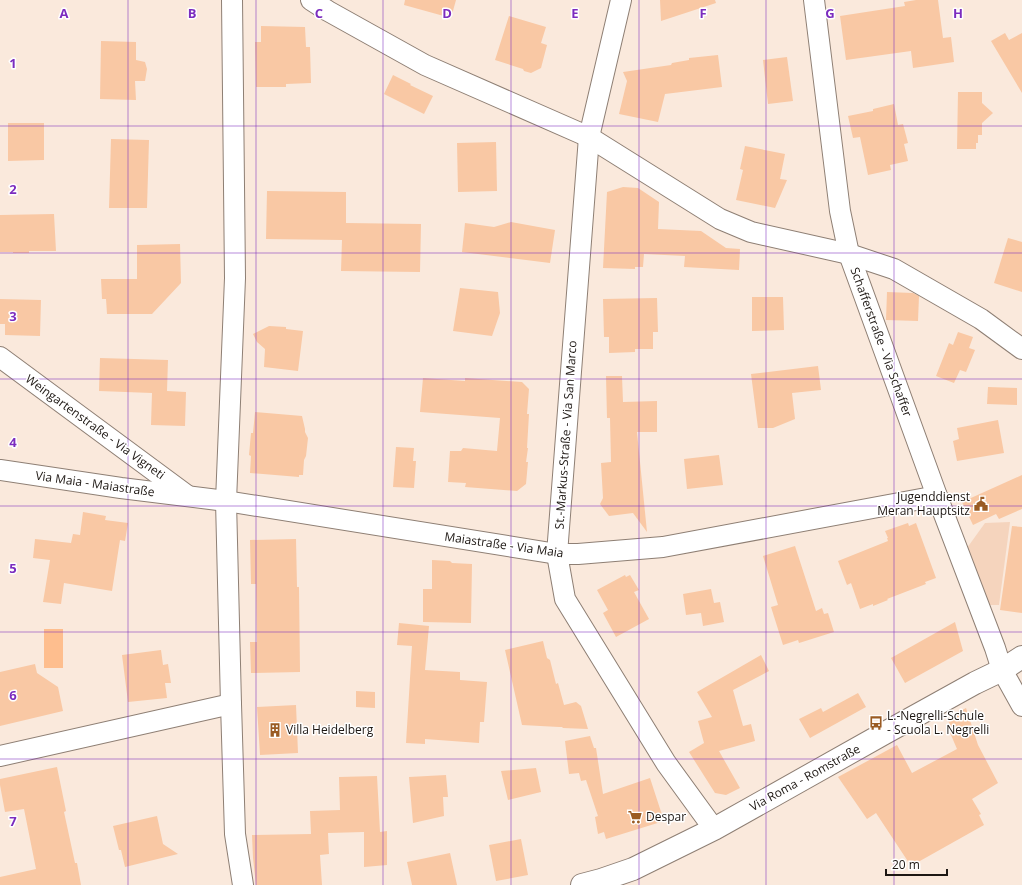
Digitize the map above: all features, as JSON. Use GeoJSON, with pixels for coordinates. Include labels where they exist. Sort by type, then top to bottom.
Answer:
{"type":"FeatureCollection","features":[{"type":"Feature","properties":{"kind":"street"},"geometry":{"type":"LineString","coordinates":[[232,0],[235,278],[226,501],[230,704],[235,834],[243,885]]}},
{"type":"Feature","properties":{"kind":"street"},"geometry":{"type":"LineString","coordinates":[[311,0],[425,65],[589,137],[720,219],[751,232],[849,254],[894,269],[981,319],[1022,349]]}},
{"type":"Feature","properties":{"kind":"street","name":"St.-Markus-Straße - Via San Marco"},"geometry":{"type":"LineString","coordinates":[[621,0],[589,137],[557,554],[565,599],[666,763],[714,829]]}},
{"type":"Feature","properties":{"kind":"street","name":"Schafferstraße - Via Schaffer"},"geometry":{"type":"LineString","coordinates":[[814,0],[840,211],[849,254],[936,496],[995,648],[1002,670],[1022,706]]}},
{"type":"Feature","properties":{"kind":"street","name":"Weingartenstraße - Via Vigneti"},"geometry":{"type":"LineString","coordinates":[[0,356],[190,497]]}},
{"type":"Feature","properties":{"kind":"street","name":"Via Maia - Maiastraße"},"geometry":{"type":"LineString","coordinates":[[0,470],[190,497]]}},
{"type":"Feature","properties":{"kind":"street","name":"Maiastraße - Via Maia"},"geometry":{"type":"LineString","coordinates":[[190,497],[226,501],[557,554],[578,554],[663,547],[936,496]]}},
{"type":"Feature","properties":{"kind":"street","name":"Via Roma - Romstraße"},"geometry":{"type":"LineString","coordinates":[[582,885],[633,869],[714,829],[975,683],[1002,670],[1022,657]]}},
{"type":"Feature","properties":{"kind":"street"},"geometry":{"type":"LineString","coordinates":[[0,756],[230,704]]}},
{"type":"Feature","properties":{"kind":"shaded area"},"geometry":{"type":"Polygon","coordinates":[[[1010,522],[999,605],[988,605],[967,548],[985,523],[1010,522]]]}},
{"type":"Feature","properties":{"kind":"shaded area"},"geometry":{"type":"Polygon","coordinates":[[[44,629],[63,629],[63,668],[44,668],[44,629]]]}},
{"type":"Feature","properties":{"kind":"building"},"geometry":{"type":"Polygon","coordinates":[[[405,0],[456,0],[451,18],[404,5],[405,0]]]}},
{"type":"Feature","properties":{"kind":"building"},"geometry":{"type":"Polygon","coordinates":[[[660,0],[715,0],[716,3],[661,21],[660,0]]]}},
{"type":"Feature","properties":{"kind":"building"},"geometry":{"type":"Polygon","coordinates":[[[916,0],[938,0],[943,38],[951,37],[954,62],[913,68],[911,51],[846,60],[840,16],[905,6],[904,2],[916,0]]]}},
{"type":"Feature","properties":{"kind":"building"},"geometry":{"type":"Polygon","coordinates":[[[509,16],[546,27],[541,43],[547,45],[541,68],[531,73],[495,60],[509,16]]]}},
{"type":"Feature","properties":{"kind":"building"},"geometry":{"type":"Polygon","coordinates":[[[261,26],[305,27],[306,47],[310,47],[311,83],[286,84],[286,87],[256,87],[255,42],[261,42],[261,26]]]}},
{"type":"Feature","properties":{"kind":"building"},"geometry":{"type":"Polygon","coordinates":[[[1005,33],[1009,40],[1022,33],[1022,93],[991,41],[1005,33]]]}},
{"type":"Feature","properties":{"kind":"building"},"geometry":{"type":"Polygon","coordinates":[[[101,41],[136,42],[136,60],[145,62],[147,69],[145,81],[135,81],[136,100],[100,99],[101,41]]]}},
{"type":"Feature","properties":{"kind":"building"},"geometry":{"type":"Polygon","coordinates":[[[718,55],[722,87],[665,94],[658,122],[619,114],[627,81],[623,72],[671,65],[672,63],[689,60],[689,58],[718,55]]]}},
{"type":"Feature","properties":{"kind":"building"},"geometry":{"type":"Polygon","coordinates":[[[787,57],[793,101],[768,104],[763,60],[787,57]]]}},
{"type":"Feature","properties":{"kind":"building"},"geometry":{"type":"Polygon","coordinates":[[[393,75],[433,96],[424,114],[384,94],[393,75]]]}},
{"type":"Feature","properties":{"kind":"building"},"geometry":{"type":"Polygon","coordinates":[[[958,92],[982,92],[982,103],[993,113],[982,123],[982,135],[978,135],[976,149],[957,149],[958,92]]]}},
{"type":"Feature","properties":{"kind":"building"},"geometry":{"type":"Polygon","coordinates":[[[894,104],[898,125],[903,124],[908,143],[904,144],[908,161],[890,165],[891,170],[868,175],[860,137],[853,138],[848,116],[873,111],[873,109],[894,104]]]}},
{"type":"Feature","properties":{"kind":"building"},"geometry":{"type":"Polygon","coordinates":[[[8,123],[44,123],[44,160],[8,161],[8,123]]]}},
{"type":"Feature","properties":{"kind":"building"},"geometry":{"type":"Polygon","coordinates":[[[111,139],[149,140],[147,208],[109,208],[111,139]]]}},
{"type":"Feature","properties":{"kind":"building"},"geometry":{"type":"Polygon","coordinates":[[[496,142],[497,191],[458,192],[457,143],[496,142]]]}},
{"type":"Feature","properties":{"kind":"building"},"geometry":{"type":"Polygon","coordinates":[[[745,146],[785,154],[780,179],[787,180],[775,208],[736,200],[743,170],[740,169],[745,146]]]}},
{"type":"Feature","properties":{"kind":"building"},"geometry":{"type":"Polygon","coordinates":[[[623,187],[638,188],[659,202],[658,229],[701,231],[726,248],[740,249],[739,270],[684,267],[685,256],[644,254],[643,267],[635,267],[635,269],[603,268],[607,192],[623,187]]]}},
{"type":"Feature","properties":{"kind":"building"},"geometry":{"type":"Polygon","coordinates":[[[267,191],[346,192],[346,223],[421,224],[420,272],[341,271],[342,240],[266,239],[267,191]]]}},
{"type":"Feature","properties":{"kind":"building"},"geometry":{"type":"Polygon","coordinates":[[[54,214],[56,251],[29,251],[29,253],[0,252],[0,215],[54,214]]]}},
{"type":"Feature","properties":{"kind":"building"},"geometry":{"type":"Polygon","coordinates":[[[511,222],[555,230],[550,263],[462,252],[465,223],[494,227],[511,222]]]}},
{"type":"Feature","properties":{"kind":"building"},"geometry":{"type":"Polygon","coordinates":[[[1008,238],[1022,242],[1022,292],[994,283],[1008,238]]]}},
{"type":"Feature","properties":{"kind":"building"},"geometry":{"type":"Polygon","coordinates":[[[180,244],[181,283],[152,314],[107,314],[106,299],[102,299],[101,279],[137,279],[137,245],[180,244]]]}},
{"type":"Feature","properties":{"kind":"building"},"geometry":{"type":"Polygon","coordinates":[[[460,288],[498,292],[500,313],[492,336],[453,331],[460,288]]]}},
{"type":"Feature","properties":{"kind":"building"},"geometry":{"type":"Polygon","coordinates":[[[887,292],[913,293],[919,296],[918,321],[886,320],[887,292]]]}},
{"type":"Feature","properties":{"kind":"building"},"geometry":{"type":"Polygon","coordinates":[[[752,297],[783,297],[784,330],[752,331],[752,297]]]}},
{"type":"Feature","properties":{"kind":"building"},"geometry":{"type":"Polygon","coordinates":[[[657,298],[658,332],[653,332],[653,349],[635,349],[635,352],[609,353],[609,337],[604,337],[603,299],[657,298]]]}},
{"type":"Feature","properties":{"kind":"building"},"geometry":{"type":"Polygon","coordinates":[[[0,299],[41,300],[40,336],[5,335],[5,324],[0,324],[0,299]]]}},
{"type":"Feature","properties":{"kind":"building"},"geometry":{"type":"Polygon","coordinates":[[[269,326],[286,327],[286,329],[303,331],[298,371],[264,367],[265,349],[257,342],[253,334],[269,326]]]}},
{"type":"Feature","properties":{"kind":"building"},"geometry":{"type":"Polygon","coordinates":[[[958,332],[973,337],[969,348],[975,350],[966,372],[960,370],[954,383],[936,376],[949,343],[953,345],[958,332]]]}},
{"type":"Feature","properties":{"kind":"building"},"geometry":{"type":"Polygon","coordinates":[[[100,358],[168,360],[167,391],[186,392],[185,426],[151,425],[152,393],[99,391],[100,358]]]}},
{"type":"Feature","properties":{"kind":"building"},"geometry":{"type":"Polygon","coordinates":[[[818,366],[821,390],[792,393],[795,419],[773,428],[758,428],[751,374],[818,366]]]}},
{"type":"Feature","properties":{"kind":"building"},"geometry":{"type":"Polygon","coordinates":[[[606,376],[622,376],[623,402],[657,401],[657,432],[637,432],[647,532],[633,513],[609,516],[600,504],[603,498],[601,463],[611,462],[610,418],[607,418],[606,376]]]}},
{"type":"Feature","properties":{"kind":"building"},"geometry":{"type":"Polygon","coordinates":[[[423,378],[465,381],[465,378],[522,382],[529,389],[527,414],[529,414],[528,448],[526,462],[528,462],[526,484],[517,491],[465,487],[466,483],[448,482],[450,451],[461,451],[463,448],[497,451],[500,418],[420,412],[423,378]]]}},
{"type":"Feature","properties":{"kind":"building"},"geometry":{"type":"Polygon","coordinates":[[[988,387],[1017,388],[1017,405],[987,404],[988,387]]]}},
{"type":"Feature","properties":{"kind":"building"},"geometry":{"type":"Polygon","coordinates":[[[255,412],[302,416],[305,432],[308,438],[303,475],[299,475],[299,477],[250,473],[251,456],[249,455],[255,412]]]}},
{"type":"Feature","properties":{"kind":"building"},"geometry":{"type":"Polygon","coordinates":[[[998,420],[1004,453],[957,461],[953,441],[959,439],[957,428],[998,420]]]}},
{"type":"Feature","properties":{"kind":"building"},"geometry":{"type":"Polygon","coordinates":[[[396,447],[414,448],[413,461],[416,461],[414,488],[393,487],[396,447]]]}},
{"type":"Feature","properties":{"kind":"building"},"geometry":{"type":"Polygon","coordinates":[[[719,455],[723,485],[687,489],[684,459],[719,455]]]}},
{"type":"Feature","properties":{"kind":"building"},"geometry":{"type":"Polygon","coordinates":[[[1022,475],[1022,509],[999,519],[996,514],[973,525],[962,502],[1022,475]]]}},
{"type":"Feature","properties":{"kind":"building"},"geometry":{"type":"Polygon","coordinates":[[[83,512],[106,516],[105,520],[128,523],[125,541],[120,540],[112,591],[64,583],[61,604],[43,602],[50,560],[33,558],[35,539],[71,543],[73,534],[80,535],[83,512]]]}},
{"type":"Feature","properties":{"kind":"building"},"geometry":{"type":"Polygon","coordinates":[[[908,523],[909,526],[916,523],[936,578],[925,582],[926,584],[887,599],[888,600],[860,609],[851,583],[847,585],[838,561],[888,541],[885,531],[908,523]]]}},
{"type":"Feature","properties":{"kind":"building"},"geometry":{"type":"Polygon","coordinates":[[[1012,526],[1022,527],[1022,613],[1000,610],[1012,526]]]}},
{"type":"Feature","properties":{"kind":"building"},"geometry":{"type":"Polygon","coordinates":[[[296,539],[297,587],[299,587],[300,672],[251,673],[250,642],[257,642],[256,584],[251,584],[250,540],[296,539]]]}},
{"type":"Feature","properties":{"kind":"building"},"geometry":{"type":"Polygon","coordinates":[[[795,546],[816,611],[822,608],[824,614],[828,613],[834,632],[799,643],[798,640],[783,645],[771,607],[778,605],[763,556],[795,546]]]}},
{"type":"Feature","properties":{"kind":"building"},"geometry":{"type":"Polygon","coordinates":[[[432,560],[472,564],[471,623],[423,622],[423,589],[432,589],[432,560]]]}},
{"type":"Feature","properties":{"kind":"building"},"geometry":{"type":"Polygon","coordinates":[[[625,575],[626,577],[630,575],[639,590],[634,592],[649,619],[616,637],[603,613],[608,610],[597,590],[625,575]]]}},
{"type":"Feature","properties":{"kind":"building"},"geometry":{"type":"Polygon","coordinates":[[[711,589],[714,603],[720,602],[724,622],[703,626],[701,613],[686,615],[683,594],[711,589]]]}},
{"type":"Feature","properties":{"kind":"building"},"geometry":{"type":"Polygon","coordinates":[[[955,622],[963,651],[905,683],[891,658],[955,622]]]}},
{"type":"Feature","properties":{"kind":"building"},"geometry":{"type":"Polygon","coordinates":[[[399,623],[429,626],[425,670],[460,672],[460,680],[487,682],[484,722],[480,722],[479,743],[425,739],[425,744],[406,743],[412,646],[397,645],[399,623]]]}},
{"type":"Feature","properties":{"kind":"building"},"geometry":{"type":"Polygon","coordinates":[[[543,641],[547,658],[550,660],[556,684],[558,683],[564,705],[576,702],[581,706],[588,729],[522,725],[505,650],[543,641]]]}},
{"type":"Feature","properties":{"kind":"building"},"geometry":{"type":"Polygon","coordinates":[[[161,650],[163,665],[168,664],[171,683],[165,683],[167,698],[128,702],[122,655],[161,650]]]}},
{"type":"Feature","properties":{"kind":"building"},"geometry":{"type":"Polygon","coordinates":[[[761,655],[769,671],[733,690],[743,726],[751,724],[755,741],[719,751],[740,788],[726,795],[715,793],[689,752],[704,743],[698,721],[712,717],[697,692],[761,655]]]}},
{"type":"Feature","properties":{"kind":"building"},"geometry":{"type":"Polygon","coordinates":[[[35,664],[37,673],[58,687],[63,711],[0,726],[0,672],[35,664]]]}},
{"type":"Feature","properties":{"kind":"building"},"geometry":{"type":"Polygon","coordinates":[[[356,691],[375,692],[375,708],[356,707],[356,691]]]}},
{"type":"Feature","properties":{"kind":"building"},"geometry":{"type":"Polygon","coordinates":[[[858,693],[866,707],[810,738],[799,719],[821,708],[823,712],[858,693]]]}},
{"type":"Feature","properties":{"kind":"building","name":"Villa Heidelberg"},"geometry":{"type":"Polygon","coordinates":[[[296,705],[298,753],[260,755],[257,707],[296,705]]]}},
{"type":"Feature","properties":{"kind":"building"},"geometry":{"type":"Polygon","coordinates":[[[966,708],[978,745],[998,783],[972,799],[981,814],[979,815],[984,825],[911,866],[876,813],[867,819],[838,777],[897,745],[912,773],[957,749],[948,728],[951,727],[947,718],[966,708]]]}},
{"type":"Feature","properties":{"kind":"building"},"geometry":{"type":"Polygon","coordinates":[[[590,736],[594,748],[596,748],[603,794],[650,778],[664,821],[606,839],[604,832],[598,834],[595,817],[598,816],[586,780],[581,781],[579,773],[569,774],[565,741],[590,736]]]}},
{"type":"Feature","properties":{"kind":"building"},"geometry":{"type":"Polygon","coordinates":[[[57,767],[66,811],[64,812],[81,885],[0,885],[0,877],[36,869],[24,809],[5,812],[0,779],[57,767]]]}},
{"type":"Feature","properties":{"kind":"building"},"geometry":{"type":"Polygon","coordinates":[[[536,768],[541,792],[508,800],[501,771],[536,768]]]}},
{"type":"Feature","properties":{"kind":"building"},"geometry":{"type":"Polygon","coordinates":[[[446,775],[448,797],[443,797],[444,816],[413,823],[409,777],[446,775]]]}},
{"type":"Feature","properties":{"kind":"building"},"geometry":{"type":"Polygon","coordinates":[[[377,776],[380,832],[387,831],[387,865],[364,867],[364,832],[328,833],[329,854],[320,855],[322,885],[256,885],[252,835],[311,834],[310,811],[340,810],[339,777],[377,776]]]}},
{"type":"Feature","properties":{"kind":"building"},"geometry":{"type":"Polygon","coordinates":[[[157,816],[163,844],[178,854],[125,867],[113,826],[157,816]]]}},
{"type":"Feature","properties":{"kind":"building"},"geometry":{"type":"Polygon","coordinates":[[[521,839],[528,875],[496,881],[489,845],[521,839]]]}},
{"type":"Feature","properties":{"kind":"building"},"geometry":{"type":"Polygon","coordinates":[[[450,853],[457,885],[412,885],[407,862],[450,853]]]}},
{"type":"Feature","properties":{"kind":"place","name":"Jugenddienst Meran Hauptsitz"},"geometry":{"type":"Point","coordinates":[981,504]}},
{"type":"Feature","properties":{"kind":"place","name":"L.-Negrelli-Schule - Scuola L. Negrelli"},"geometry":{"type":"Point","coordinates":[876,723]}},
{"type":"Feature","properties":{"kind":"place","name":"Villa Heidelberg"},"geometry":{"type":"Point","coordinates":[275,730]}},
{"type":"Feature","properties":{"kind":"place","name":"Despar"},"geometry":{"type":"Point","coordinates":[635,817]}}]}
